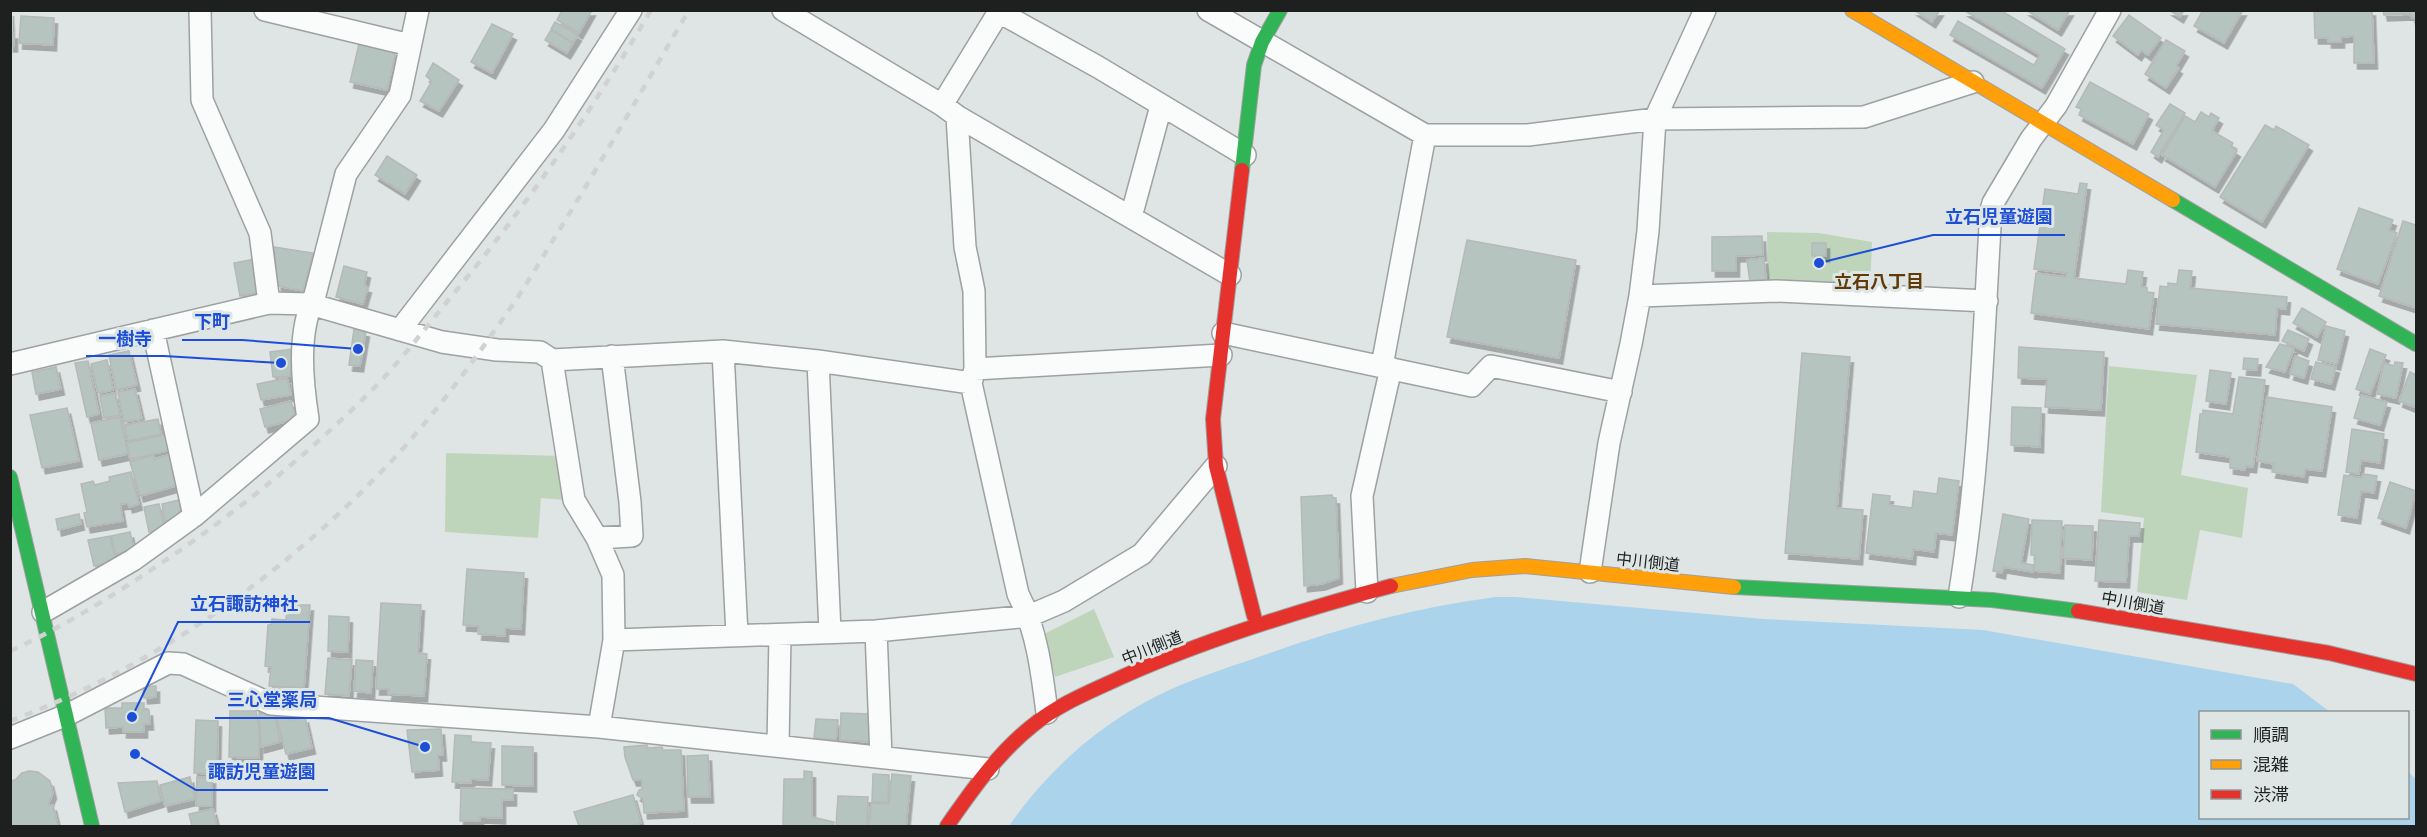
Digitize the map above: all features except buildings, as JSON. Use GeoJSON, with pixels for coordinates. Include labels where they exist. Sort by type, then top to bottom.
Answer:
{"type":"FeatureCollection","features":[{"type":"Feature","properties":{"kind":"street"},"geometry":{"type":"LineString","coordinates":[[200,10],[202,100],[260,233],[269,303]]}},
{"type":"Feature","properties":{"kind":"street"},"geometry":{"type":"LineString","coordinates":[[265,10],[410,45]]}},
{"type":"Feature","properties":{"kind":"street"},"geometry":{"type":"LineString","coordinates":[[43,612],[133,560],[194,516],[308,419],[302,381],[306,313],[315,295],[346,174],[400,95],[418,10]]}},
{"type":"Feature","properties":{"kind":"street"},"geometry":{"type":"LineString","coordinates":[[399,330],[554,130],[631,10]]}},
{"type":"Feature","properties":{"kind":"street"},"geometry":{"type":"LineString","coordinates":[[783,10],[1230,275]]}},
{"type":"Feature","properties":{"kind":"street"},"geometry":{"type":"LineString","coordinates":[[1208,10],[1425,135],[1528,135],[1655,119],[1864,117],[1973,82]]}},
{"type":"Feature","properties":{"kind":"street"},"geometry":{"type":"LineString","coordinates":[[1255,621],[1216,466],[1213,418],[1245,155],[1250,88],[1254,65],[1262,42],[1280,10]]}},
{"type":"Feature","properties":{"kind":"street"},"geometry":{"type":"LineString","coordinates":[[1590,572],[1609,443],[1640,297],[1648,231],[1655,119],[1705,10]]}},
{"type":"Feature","properties":{"kind":"street"},"geometry":{"type":"LineString","coordinates":[[1852,10],[2416,344]]}},
{"type":"Feature","properties":{"kind":"street"},"geometry":{"type":"LineString","coordinates":[[1959,597],[1969,535],[1993,203],[2042,123],[2056,106],[2110,10]]}},
{"type":"Feature","properties":{"kind":"street"},"geometry":{"type":"LineString","coordinates":[[1047,714],[1044,684],[1029,616],[1018,594],[973,376],[974,291],[965,248],[950,111],[1000,11],[1245,155]]}},
{"type":"Feature","properties":{"kind":"street"},"geometry":{"type":"LineString","coordinates":[[1131,217],[1161,106]]}},
{"type":"Feature","properties":{"kind":"street"},"geometry":{"type":"LineString","coordinates":[[1367,592],[1362,496],[1387,367],[1425,135]]}},
{"type":"Feature","properties":{"kind":"street"},"geometry":{"type":"LineString","coordinates":[[1640,297],[1776,291],[1987,301]]}},
{"type":"Feature","properties":{"kind":"street"},"geometry":{"type":"LineString","coordinates":[[10,364],[269,303],[310,304],[442,342],[497,350],[540,352],[552,360],[723,351],[973,376],[1221,355]]}},
{"type":"Feature","properties":{"kind":"street"},"geometry":{"type":"LineString","coordinates":[[153,330],[194,516]]}},
{"type":"Feature","properties":{"kind":"street"},"geometry":{"type":"LineString","coordinates":[[1223,333],[1472,386],[1491,366],[1621,392]]}},
{"type":"Feature","properties":{"kind":"street"},"geometry":{"type":"LineString","coordinates":[[723,351],[737,635]]}},
{"type":"Feature","properties":{"kind":"street"},"geometry":{"type":"LineString","coordinates":[[597,538],[632,536],[612,356]]}},
{"type":"Feature","properties":{"kind":"street"},"geometry":{"type":"LineString","coordinates":[[552,360],[574,500],[597,538],[613,575],[614,640],[599,727]]}},
{"type":"Feature","properties":{"kind":"street"},"geometry":{"type":"LineString","coordinates":[[818,361],[830,632]]}},
{"type":"Feature","properties":{"kind":"street"},"geometry":{"type":"LineString","coordinates":[[614,640],[876,631],[1029,616],[1064,601],[1142,554],[1216,466]]}},
{"type":"Feature","properties":{"kind":"street"},"geometry":{"type":"LineString","coordinates":[[10,477],[92,826]]}},
{"type":"Feature","properties":{"kind":"street","name":"中川側道"},"geometry":{"type":"LineString","coordinates":[[947,826],[988,769],[1015,740],[1047,714],[1163,660],[1255,621],[1431,576],[1485,566],[1525,566],[1766,590],[1959,597],[2087,612],[2250,639],[2329,653],[2416,674]]}},
{"type":"Feature","properties":{"kind":"street"},"geometry":{"type":"LineString","coordinates":[[876,631],[881,757]]}},
{"type":"Feature","properties":{"kind":"street"},"geometry":{"type":"LineString","coordinates":[[778,746],[780,635]]}},
{"type":"Feature","properties":{"kind":"street"},"geometry":{"type":"LineString","coordinates":[[10,738],[67,715],[168,663],[183,664],[271,704],[599,727],[988,769]]}},
{"type":"Feature","properties":{"kind":"green space"},"geometry":{"type":"Polygon","coordinates":[[[1767,232],[1819,233],[1872,242],[1870,287],[1768,283],[1767,232]]]}},
{"type":"Feature","properties":{"kind":"green space"},"geometry":{"type":"Polygon","coordinates":[[[2109,366],[2197,375],[2181,475],[2248,488],[2242,538],[2200,530],[2187,600],[2137,592],[2144,518],[2101,512],[2109,366]]]}},
{"type":"Feature","properties":{"kind":"green space"},"geometry":{"type":"Polygon","coordinates":[[[446,453],[563,456],[566,500],[541,498],[538,538],[445,532],[446,453]]]}},
{"type":"Feature","properties":{"kind":"green space"},"geometry":{"type":"Polygon","coordinates":[[[1094,609],[1114,657],[1055,677],[1044,634],[1094,609]]]}},
{"type":"Feature","properties":{"kind":"water"},"geometry":{"type":"Polygon","coordinates":[[[1516,597],[1763,619],[1983,630],[2293,684],[2329,711],[2199,711],[2199,819],[2409,819],[2409,773],[2416,779],[2416,826],[1009,826],[1042,785],[1079,748],[1121,717],[1167,691],[1231,666],[1353,626],[1467,601],[1516,597]]]}},
{"type":"Feature","properties":{"kind":"railway"},"geometry":{"type":"LineString","coordinates":[[10,651],[100,603],[210,529],[296,461],[350,412],[401,358],[526,201],[603,88],[651,10]]}},
{"type":"Feature","properties":{"kind":"railway"},"geometry":{"type":"LineString","coordinates":[[10,721],[118,672],[220,610],[268,575],[313,537],[398,454],[456,384],[521,292],[689,10]]}},
{"type":"Feature","properties":{"kind":"traffic: fast"},"geometry":{"type":"LineString","coordinates":[[1242,170],[1254,65],[1262,42],[1280,10]]}},
{"type":"Feature","properties":{"kind":"traffic: fast"},"geometry":{"type":"LineString","coordinates":[[2173,200],[2416,344]]}},
{"type":"Feature","properties":{"kind":"traffic: fast"},"geometry":{"type":"LineString","coordinates":[[10,477],[92,826]]}},
{"type":"Feature","properties":{"kind":"traffic: fast"},"geometry":{"type":"LineString","coordinates":[[1734,587],[1992,600],[2078,611]]}},
{"type":"Feature","properties":{"kind":"traffic: slow"},"geometry":{"type":"LineString","coordinates":[[1852,10],[2173,200]]}},
{"type":"Feature","properties":{"kind":"traffic: slow"},"geometry":{"type":"LineString","coordinates":[[1391,586],[1472,570],[1525,566],[1734,587]]}},
{"type":"Feature","properties":{"kind":"traffic: jam"},"geometry":{"type":"LineString","coordinates":[[1242,170],[1213,419],[1216,466],[1254,616]]}},
{"type":"Feature","properties":{"kind":"traffic: jam"},"geometry":{"type":"LineString","coordinates":[[947,826],[1008,748],[1032,726],[1065,704],[1156,662],[1223,637],[1391,586]]}},
{"type":"Feature","properties":{"kind":"traffic: jam"},"geometry":{"type":"LineString","coordinates":[[2078,611],[2329,653],[2416,674]]}},
{"type":"Feature","properties":{"kind":"place","name":"立石児童遊園"},"geometry":{"type":"Point","coordinates":[1819,263]}},
{"type":"Feature","properties":{"kind":"place","name":"下町"},"geometry":{"type":"Point","coordinates":[358,349]}},
{"type":"Feature","properties":{"kind":"place","name":"一樹寺"},"geometry":{"type":"Point","coordinates":[281,363]}},
{"type":"Feature","properties":{"kind":"place","name":"立石諏訪神社"},"geometry":{"type":"Point","coordinates":[132,717]}},
{"type":"Feature","properties":{"kind":"place","name":"三心堂薬局"},"geometry":{"type":"Point","coordinates":[425,747]}},
{"type":"Feature","properties":{"kind":"place","name":"諏訪児童遊園"},"geometry":{"type":"Point","coordinates":[135,754]}},
{"type":"Feature","properties":{"kind":"district","name":"立石八丁目"},"geometry":{"type":"Point","coordinates":[1879,281]}}]}
